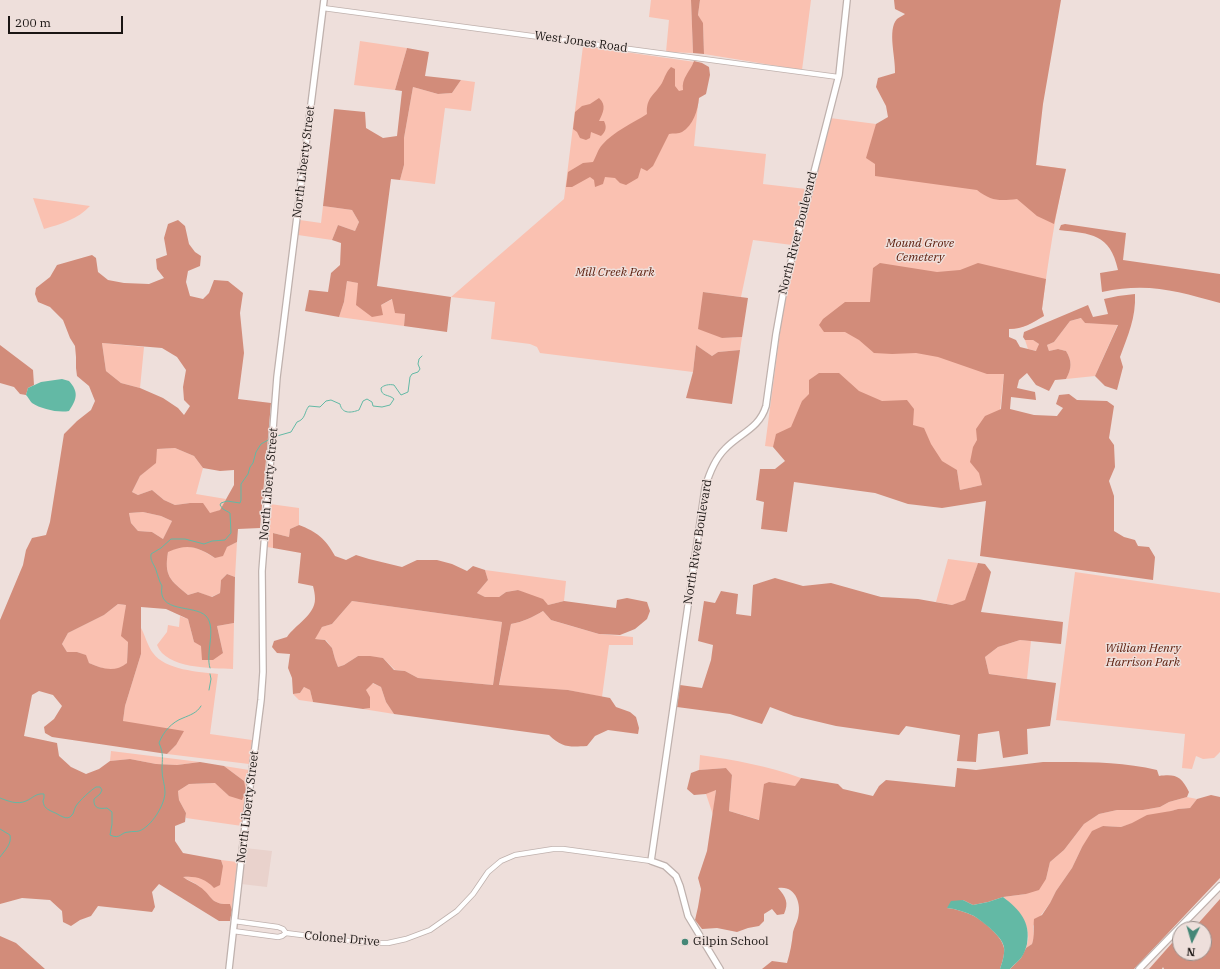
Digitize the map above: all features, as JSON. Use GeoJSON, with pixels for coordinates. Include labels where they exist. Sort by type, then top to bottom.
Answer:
{"type":"FeatureCollection","features":[{"type":"Feature","properties":{"kind":"main road","name":"North Liberty Street"},"geometry":{"type":"LineString","coordinates":[[229,969],[261,700],[263,672],[262,571],[278,377],[324,0]]}},
{"type":"Feature","properties":{"kind":"main road","name":"North River Boulevard"},"geometry":{"type":"LineString","coordinates":[[651,861],[705,488],[710,473],[718,458],[731,443],[756,425],[764,414],[784,289],[838,77],[847,0]]}},
{"type":"Feature","properties":{"kind":"main road"},"geometry":{"type":"LineString","coordinates":[[651,861],[665,866],[676,876],[688,916],[720,969]]}},
{"type":"Feature","properties":{"kind":"main road"},"geometry":{"type":"LineString","coordinates":[[1139,969],[1220,886]]}},
{"type":"Feature","properties":{"kind":"street","name":"West Jones Road"},"geometry":{"type":"LineString","coordinates":[[323,8],[838,77]]}},
{"type":"Feature","properties":{"kind":"street","name":"Colonel Drive"},"geometry":{"type":"LineString","coordinates":[[233,931],[278,937],[286,933],[364,943],[388,943],[406,939],[430,930],[457,911],[473,894],[493,867],[500,861],[515,854],[563,849],[651,861]]}},
{"type":"Feature","properties":{"kind":"street","name":"Colonel Drive"},"geometry":{"type":"LineString","coordinates":[[234,921],[278,927],[283,929],[286,933]]}},
{"type":"Feature","properties":{"kind":"shaded area"},"geometry":{"type":"Polygon","coordinates":[[[691,0],[700,0],[698,15],[703,23],[704,54],[693,53],[691,0]]]}},
{"type":"Feature","properties":{"kind":"shaded area"},"geometry":{"type":"Polygon","coordinates":[[[894,0],[1061,0],[1043,104],[1036,165],[1066,169],[1054,224],[1037,216],[1017,199],[996,199],[991,198],[977,190],[875,176],[875,164],[866,158],[876,124],[888,117],[886,106],[876,87],[878,78],[895,73],[892,37],[894,24],[897,19],[905,14],[895,9],[894,0]]]}},
{"type":"Feature","properties":{"kind":"shaded area"},"geometry":{"type":"Polygon","coordinates":[[[407,48],[429,52],[425,76],[461,80],[452,93],[438,94],[413,87],[404,138],[404,165],[400,180],[391,179],[377,286],[451,297],[447,332],[404,326],[405,314],[395,313],[392,299],[381,305],[383,315],[372,317],[356,305],[358,283],[347,281],[344,302],[339,317],[305,311],[309,290],[328,292],[331,273],[340,265],[341,243],[332,240],[338,225],[355,231],[359,222],[352,210],[323,206],[334,109],[365,112],[366,128],[383,138],[397,136],[402,91],[395,90],[407,48]]]}},
{"type":"Feature","properties":{"kind":"shaded area"},"geometry":{"type":"Polygon","coordinates":[[[694,61],[709,67],[710,75],[706,94],[699,98],[696,112],[689,126],[681,133],[669,134],[653,166],[647,171],[641,168],[638,178],[626,185],[620,183],[615,178],[605,177],[603,184],[595,187],[594,180],[590,177],[572,187],[566,187],[568,172],[583,163],[593,162],[599,149],[607,140],[617,132],[647,114],[649,100],[662,83],[671,67],[675,69],[675,86],[679,91],[683,90],[683,82],[694,61]]]}},
{"type":"Feature","properties":{"kind":"shaded area"},"geometry":{"type":"Polygon","coordinates":[[[599,98],[604,106],[599,121],[604,121],[606,125],[605,131],[601,136],[591,132],[590,138],[586,140],[580,138],[577,132],[573,129],[575,112],[582,106],[590,104],[599,98]]]}},
{"type":"Feature","properties":{"kind":"shaded area"},"geometry":{"type":"Polygon","coordinates":[[[178,220],[185,226],[189,244],[195,252],[201,256],[200,266],[188,271],[186,282],[190,296],[203,299],[209,293],[214,280],[228,281],[243,293],[240,313],[244,353],[238,399],[271,403],[260,528],[238,529],[237,542],[227,547],[223,556],[215,558],[198,549],[187,547],[168,552],[167,567],[170,577],[188,595],[198,592],[212,597],[220,593],[221,580],[227,574],[235,577],[234,623],[217,626],[223,653],[213,660],[202,660],[201,646],[194,642],[188,619],[166,609],[141,607],[141,654],[125,706],[123,721],[184,731],[176,745],[167,754],[52,737],[45,733],[44,727],[54,719],[62,706],[53,695],[39,691],[32,695],[24,736],[57,743],[59,756],[71,767],[86,774],[99,769],[110,761],[130,759],[156,764],[177,765],[200,762],[224,766],[244,781],[246,791],[242,800],[229,796],[215,783],[189,784],[178,791],[179,800],[186,813],[185,822],[175,826],[175,841],[183,853],[221,860],[223,866],[220,885],[214,888],[200,878],[183,877],[204,890],[215,901],[230,904],[232,910],[230,921],[219,921],[159,884],[152,892],[155,907],[152,912],[98,906],[91,916],[80,920],[71,926],[63,922],[62,911],[50,900],[22,898],[0,904],[0,620],[23,565],[26,550],[32,538],[46,535],[50,522],[64,434],[91,410],[95,401],[89,386],[77,376],[75,346],[63,320],[50,307],[38,302],[35,294],[36,288],[50,277],[57,265],[92,255],[96,258],[98,272],[108,280],[124,283],[149,284],[164,278],[157,269],[156,259],[167,255],[164,238],[168,224],[178,220]],[[102,343],[106,371],[121,383],[140,388],[163,398],[178,408],[184,415],[190,406],[184,400],[183,387],[186,370],[177,357],[162,348],[102,343]],[[175,448],[157,449],[156,463],[140,476],[132,492],[138,495],[152,490],[164,500],[175,505],[203,503],[210,513],[220,510],[234,485],[234,470],[220,471],[203,468],[194,456],[175,448]],[[143,512],[129,513],[131,523],[138,531],[152,532],[163,539],[172,521],[161,516],[143,512]],[[118,604],[104,615],[68,633],[62,644],[67,652],[77,652],[86,655],[89,663],[108,669],[118,668],[127,663],[128,642],[121,636],[126,605],[118,604]]]}},
{"type":"Feature","properties":{"kind":"shaded area"},"geometry":{"type":"Polygon","coordinates":[[[1065,224],[1126,233],[1123,260],[1220,274],[1220,303],[1162,289],[1134,288],[1102,292],[1100,273],[1118,270],[1110,249],[1104,242],[1090,235],[1059,230],[1061,225],[1065,224]]]}},
{"type":"Feature","properties":{"kind":"shaded area"},"geometry":{"type":"Polygon","coordinates":[[[880,263],[937,272],[960,270],[978,263],[1046,279],[1042,309],[1044,316],[1023,327],[1009,329],[1009,337],[1016,340],[1020,347],[1036,351],[1039,344],[1033,340],[1025,340],[1023,337],[1024,332],[1088,305],[1093,317],[1108,314],[1104,299],[1135,294],[1133,319],[1120,357],[1123,367],[1117,390],[1105,386],[1095,376],[1118,325],[1085,323],[1081,318],[1070,321],[1054,342],[1047,345],[1049,351],[1058,349],[1066,351],[1070,365],[1066,379],[1055,380],[1049,391],[1036,385],[1027,373],[1019,380],[1017,388],[1035,392],[1036,400],[1011,397],[1010,409],[1034,415],[1057,416],[1063,408],[1056,404],[1059,395],[1069,394],[1077,400],[1107,401],[1114,406],[1109,438],[1114,445],[1115,467],[1109,481],[1114,496],[1114,531],[1124,537],[1135,540],[1138,546],[1149,547],[1155,557],[1153,580],[980,556],[986,501],[942,508],[908,504],[875,493],[794,482],[787,532],[761,529],[764,502],[756,500],[760,469],[775,469],[785,461],[773,447],[776,434],[791,427],[802,401],[809,394],[809,380],[819,373],[839,373],[859,391],[882,401],[907,400],[914,409],[913,425],[924,428],[931,444],[942,461],[957,470],[960,490],[982,485],[979,473],[970,462],[973,447],[977,440],[976,429],[985,416],[1001,409],[1004,374],[987,374],[938,357],[916,353],[874,353],[859,340],[845,332],[824,332],[819,325],[823,319],[845,302],[870,302],[873,268],[880,263]]]}},
{"type":"Feature","properties":{"kind":"shaded area"},"geometry":{"type":"Polygon","coordinates":[[[703,292],[748,298],[742,337],[722,338],[698,329],[703,292]]]}},
{"type":"Feature","properties":{"kind":"shaded area"},"geometry":{"type":"Polygon","coordinates":[[[0,345],[33,370],[34,385],[28,388],[26,395],[20,394],[14,387],[0,383],[0,345]]]}},
{"type":"Feature","properties":{"kind":"shaded area"},"geometry":{"type":"Polygon","coordinates":[[[696,345],[712,356],[718,352],[740,350],[732,404],[686,398],[693,372],[696,345]]]}},
{"type":"Feature","properties":{"kind":"shaded area"},"geometry":{"type":"Polygon","coordinates":[[[62,379],[69,381],[76,392],[74,403],[69,411],[55,411],[40,407],[32,403],[26,395],[28,388],[41,382],[62,379]]]}},
{"type":"Feature","properties":{"kind":"shaded area"},"geometry":{"type":"Polygon","coordinates":[[[299,525],[311,530],[324,540],[335,556],[346,560],[356,555],[402,567],[417,560],[437,560],[452,564],[467,571],[473,566],[485,570],[488,580],[477,593],[485,597],[499,597],[506,592],[518,590],[543,599],[548,605],[564,601],[616,608],[617,600],[627,598],[647,602],[650,611],[647,619],[635,629],[620,635],[599,634],[551,620],[543,611],[528,619],[511,624],[499,685],[568,690],[610,698],[616,707],[630,712],[636,717],[639,728],[638,734],[608,730],[595,736],[587,746],[566,746],[549,735],[394,714],[386,702],[381,687],[373,683],[366,690],[370,697],[370,708],[363,709],[313,702],[310,690],[304,687],[300,693],[293,694],[292,678],[288,668],[290,654],[277,653],[272,647],[274,641],[287,637],[308,615],[314,605],[315,594],[313,586],[298,583],[301,553],[273,548],[273,533],[289,537],[290,529],[299,525]],[[352,601],[332,624],[322,627],[315,639],[325,640],[332,648],[338,667],[358,656],[370,656],[383,658],[394,670],[405,671],[418,678],[493,685],[502,622],[352,601]]]}},
{"type":"Feature","properties":{"kind":"shaded area"},"geometry":{"type":"Polygon","coordinates":[[[978,563],[985,564],[991,572],[981,612],[1063,622],[1061,644],[1020,640],[998,647],[985,657],[989,674],[1056,683],[1050,726],[1027,729],[1028,754],[1003,758],[999,731],[978,734],[976,762],[957,761],[960,735],[906,726],[899,735],[836,726],[794,716],[770,707],[762,724],[730,714],[677,707],[680,685],[702,688],[711,660],[713,645],[698,641],[704,601],[715,603],[721,591],[738,594],[736,614],[751,616],[753,585],[775,578],[803,586],[831,583],[881,597],[918,599],[952,605],[965,600],[978,563]]]}},
{"type":"Feature","properties":{"kind":"shaded area"},"geometry":{"type":"Polygon","coordinates":[[[1043,762],[1100,763],[1143,767],[1157,770],[1159,776],[1170,775],[1177,777],[1183,782],[1189,792],[1187,797],[1169,802],[1160,807],[1143,810],[1117,810],[1099,814],[1084,824],[1064,850],[1050,862],[1046,879],[1039,890],[973,905],[963,900],[947,908],[974,916],[996,934],[1003,943],[1004,948],[1004,956],[1000,969],[762,969],[772,961],[787,963],[793,932],[798,918],[799,907],[796,896],[793,892],[784,888],[778,888],[786,900],[784,914],[777,915],[772,909],[764,914],[764,921],[759,926],[737,932],[717,928],[702,929],[695,920],[701,889],[698,878],[707,851],[716,790],[706,794],[694,795],[687,789],[691,773],[699,770],[726,768],[732,775],[729,811],[759,820],[764,784],[769,782],[795,786],[801,778],[838,784],[843,789],[873,796],[879,786],[886,780],[955,787],[957,768],[976,770],[1043,762]]]}},
{"type":"Feature","properties":{"kind":"shaded area"},"geometry":{"type":"Polygon","coordinates":[[[1211,795],[1220,797],[1220,878],[1179,921],[1172,921],[1172,929],[1134,969],[1010,969],[1021,958],[1026,948],[1032,944],[1034,935],[1034,919],[1042,915],[1050,903],[1056,891],[1072,868],[1092,831],[1103,826],[1121,827],[1147,815],[1190,808],[1197,799],[1211,795]]]}},
{"type":"Feature","properties":{"kind":"shaded area"},"geometry":{"type":"Polygon","coordinates":[[[245,848],[272,851],[267,887],[241,884],[245,848]]]}},
{"type":"Feature","properties":{"kind":"shaded area"},"geometry":{"type":"Polygon","coordinates":[[[1003,897],[1023,917],[1026,923],[1028,936],[1024,953],[1010,969],[1000,969],[1004,955],[1004,947],[1000,938],[992,930],[968,913],[947,908],[951,901],[963,900],[973,905],[1003,897]]]}},
{"type":"Feature","properties":{"kind":"shaded area"},"geometry":{"type":"Polygon","coordinates":[[[1220,899],[1220,969],[1164,969],[1163,967],[1162,969],[1149,969],[1172,943],[1172,961],[1212,961],[1212,921],[1200,921],[1220,899]]]}},
{"type":"Feature","properties":{"kind":"shaded area"},"geometry":{"type":"Polygon","coordinates":[[[0,936],[16,943],[45,969],[0,969],[0,936]]]}},
{"type":"Feature","properties":{"kind":"green space"},"geometry":{"type":"Polygon","coordinates":[[[651,0],[691,0],[693,53],[666,52],[669,20],[649,17],[651,0]]]}},
{"type":"Feature","properties":{"kind":"green space"},"geometry":{"type":"Polygon","coordinates":[[[700,0],[811,0],[802,70],[704,54],[703,24],[698,15],[700,0]]]}},
{"type":"Feature","properties":{"kind":"green space"},"geometry":{"type":"Polygon","coordinates":[[[360,41],[407,48],[395,90],[354,85],[360,41]]]}},
{"type":"Feature","properties":{"kind":"green space","name":"Mill Creek Park"},"geometry":{"type":"Polygon","coordinates":[[[583,46],[702,63],[694,146],[766,154],[763,184],[806,189],[792,245],[753,240],[741,297],[703,292],[722,338],[742,337],[740,350],[718,352],[712,356],[696,345],[693,372],[540,353],[537,347],[530,344],[491,339],[495,302],[451,297],[564,199],[583,46]]]}},
{"type":"Feature","properties":{"kind":"green space"},"geometry":{"type":"Polygon","coordinates":[[[461,80],[475,82],[471,111],[445,108],[435,184],[400,180],[404,165],[404,138],[413,87],[438,94],[452,93],[461,80]]]}},
{"type":"Feature","properties":{"kind":"green space","name":"Mound Grove Cemetery"},"geometry":{"type":"Polygon","coordinates":[[[830,118],[1038,145],[1036,165],[1066,169],[1049,256],[1042,309],[1044,316],[1023,327],[1009,329],[993,474],[982,485],[960,490],[957,470],[765,446],[783,309],[830,118]]]}},
{"type":"Feature","properties":{"kind":"green space"},"geometry":{"type":"Polygon","coordinates":[[[33,198],[90,206],[75,218],[44,229],[33,198]]]}},
{"type":"Feature","properties":{"kind":"green space"},"geometry":{"type":"Polygon","coordinates":[[[323,206],[352,210],[359,222],[355,231],[338,225],[332,240],[298,235],[300,220],[321,223],[323,206]]]}},
{"type":"Feature","properties":{"kind":"green space"},"geometry":{"type":"Polygon","coordinates":[[[347,281],[359,283],[381,305],[393,299],[405,314],[404,326],[339,317],[344,302],[347,281]]]}},
{"type":"Feature","properties":{"kind":"green space"},"geometry":{"type":"Polygon","coordinates":[[[1082,318],[1085,323],[1118,324],[1095,376],[1066,379],[1070,365],[1066,351],[1058,349],[1049,351],[1047,345],[1054,342],[1070,321],[1082,318]]]}},
{"type":"Feature","properties":{"kind":"green space"},"geometry":{"type":"Polygon","coordinates":[[[1025,340],[1033,340],[1039,344],[1037,351],[1028,349],[1025,340]]]}},
{"type":"Feature","properties":{"kind":"green space"},"geometry":{"type":"Polygon","coordinates":[[[102,343],[144,347],[140,388],[121,383],[106,371],[102,343]]]}},
{"type":"Feature","properties":{"kind":"green space"},"geometry":{"type":"Polygon","coordinates":[[[175,448],[194,456],[203,468],[196,494],[226,499],[220,510],[210,514],[190,503],[175,505],[164,500],[152,490],[138,495],[132,492],[140,476],[155,463],[157,449],[175,448]]]}},
{"type":"Feature","properties":{"kind":"green space"},"geometry":{"type":"Polygon","coordinates":[[[270,504],[299,508],[299,525],[290,529],[289,537],[273,533],[273,548],[267,547],[270,504]]]}},
{"type":"Feature","properties":{"kind":"green space"},"geometry":{"type":"Polygon","coordinates":[[[143,512],[161,516],[172,521],[163,539],[152,532],[138,531],[131,523],[129,513],[143,512]]]}},
{"type":"Feature","properties":{"kind":"green space"},"geometry":{"type":"Polygon","coordinates":[[[237,542],[235,577],[227,574],[221,580],[220,593],[211,597],[198,592],[188,595],[170,577],[167,566],[168,551],[182,547],[193,547],[215,558],[227,547],[237,542]]]}},
{"type":"Feature","properties":{"kind":"green space"},"geometry":{"type":"Polygon","coordinates":[[[948,559],[978,563],[965,601],[952,605],[936,602],[948,559]]]}},
{"type":"Feature","properties":{"kind":"green space"},"geometry":{"type":"Polygon","coordinates":[[[485,570],[566,581],[564,601],[548,605],[518,590],[506,592],[499,597],[485,597],[477,593],[488,580],[485,570]]]}},
{"type":"Feature","properties":{"kind":"green space","name":"William Henry Harrison Park"},"geometry":{"type":"Polygon","coordinates":[[[1075,572],[1220,593],[1220,752],[1214,758],[1203,759],[1196,756],[1192,769],[1182,768],[1185,734],[1056,720],[1075,572]]]}},
{"type":"Feature","properties":{"kind":"green space"},"geometry":{"type":"Polygon","coordinates":[[[352,601],[502,622],[493,685],[418,678],[405,671],[395,670],[383,658],[358,656],[338,667],[332,648],[326,640],[314,639],[322,627],[332,624],[352,601]]]}},
{"type":"Feature","properties":{"kind":"green space"},"geometry":{"type":"Polygon","coordinates":[[[118,604],[126,605],[125,614],[128,642],[127,663],[118,668],[104,669],[89,663],[85,655],[77,652],[67,652],[62,644],[68,633],[104,615],[118,604]]]}},
{"type":"Feature","properties":{"kind":"green space"},"geometry":{"type":"Polygon","coordinates":[[[543,611],[551,620],[571,626],[599,634],[633,637],[633,645],[609,645],[602,697],[568,690],[499,686],[511,624],[528,619],[543,611]]]}},
{"type":"Feature","properties":{"kind":"green space"},"geometry":{"type":"Polygon","coordinates":[[[180,616],[188,619],[194,642],[223,653],[217,626],[234,623],[233,669],[190,666],[170,659],[162,653],[157,645],[167,632],[168,625],[179,627],[180,616]]]}},
{"type":"Feature","properties":{"kind":"green space"},"geometry":{"type":"Polygon","coordinates":[[[141,628],[151,650],[158,659],[174,667],[218,674],[210,734],[252,740],[249,764],[167,754],[176,745],[123,721],[125,706],[141,654],[141,628]]]}},
{"type":"Feature","properties":{"kind":"green space"},"geometry":{"type":"Polygon","coordinates":[[[1020,640],[1031,641],[1027,679],[989,674],[985,657],[998,647],[1020,640]]]}},
{"type":"Feature","properties":{"kind":"green space"},"geometry":{"type":"Polygon","coordinates":[[[372,683],[381,687],[386,702],[394,714],[363,709],[370,708],[366,690],[372,683]]]}},
{"type":"Feature","properties":{"kind":"green space"},"geometry":{"type":"Polygon","coordinates":[[[304,687],[310,690],[313,702],[299,700],[293,694],[300,693],[304,687]]]}},
{"type":"Feature","properties":{"kind":"green space"},"geometry":{"type":"Polygon","coordinates":[[[111,751],[200,762],[177,765],[156,764],[130,759],[110,761],[111,751]]]}},
{"type":"Feature","properties":{"kind":"green space"},"geometry":{"type":"Polygon","coordinates":[[[700,755],[751,764],[801,778],[795,787],[769,782],[760,820],[729,811],[732,775],[726,768],[699,770],[700,755]]]}},
{"type":"Feature","properties":{"kind":"green space"},"geometry":{"type":"Polygon","coordinates":[[[224,766],[249,770],[242,826],[186,818],[186,813],[179,800],[178,791],[189,784],[216,783],[229,796],[244,781],[224,766]]]}},
{"type":"Feature","properties":{"kind":"green space"},"geometry":{"type":"Polygon","coordinates":[[[716,789],[713,815],[706,794],[716,789]]]}},
{"type":"Feature","properties":{"kind":"green space"},"geometry":{"type":"Polygon","coordinates":[[[1187,797],[1197,799],[1190,808],[1178,809],[1121,827],[1103,826],[1082,847],[1072,868],[1056,891],[1050,903],[1033,926],[1034,937],[1032,944],[1026,948],[1028,937],[1026,924],[1016,909],[1003,897],[1026,894],[1046,879],[1050,862],[1064,850],[1084,824],[1099,814],[1117,810],[1143,810],[1160,807],[1169,802],[1187,797]]]}},
{"type":"Feature","properties":{"kind":"green space"},"geometry":{"type":"Polygon","coordinates":[[[221,860],[237,862],[232,910],[230,904],[216,902],[199,886],[182,877],[199,877],[210,883],[223,866],[221,860]]]}},
{"type":"Feature","properties":{"kind":"waterway"},"geometry":{"type":"LineString","coordinates":[[277,436],[291,432],[297,422],[302,419],[309,406],[320,407],[326,401],[331,400],[340,404],[343,410],[347,412],[359,410],[363,401],[367,399],[372,402],[373,406],[382,407],[390,405],[394,399],[382,393],[381,388],[385,385],[394,385],[401,395],[408,392],[410,377],[420,369],[418,364],[419,359],[422,356]]}},
{"type":"Feature","properties":{"kind":"waterway"},"geometry":{"type":"LineString","coordinates":[[210,668],[209,655],[211,627],[209,621],[206,616],[200,612],[171,605],[165,601],[162,595],[162,586],[152,561],[151,554],[171,539],[185,539],[204,544],[212,541],[225,540],[231,533],[230,513],[223,509],[220,505],[221,503],[227,501],[240,503],[241,484],[248,474],[256,452],[261,444],[270,439]]}},
{"type":"Feature","properties":{"kind":"waterway"},"geometry":{"type":"LineString","coordinates":[[209,690],[211,679],[210,674]]}},
{"type":"Feature","properties":{"kind":"waterway"},"geometry":{"type":"LineString","coordinates":[[0,798],[19,803],[37,795],[44,794],[43,801],[46,808],[65,818],[68,818],[72,815],[76,806],[85,796],[96,787],[100,787],[102,790],[94,799],[94,802],[96,807],[107,808],[112,812],[110,835],[116,837],[126,832],[144,829],[156,815],[163,803],[165,789],[162,773],[162,753],[159,743],[165,731],[179,720],[191,715],[201,706]]}},
{"type":"Feature","properties":{"kind":"waterway"},"geometry":{"type":"LineString","coordinates":[[0,829],[10,835],[8,847],[0,857]]}},
{"type":"Feature","properties":{"kind":"place","name":"Gilpin School"},"geometry":{"type":"Point","coordinates":[685,942]}}]}
